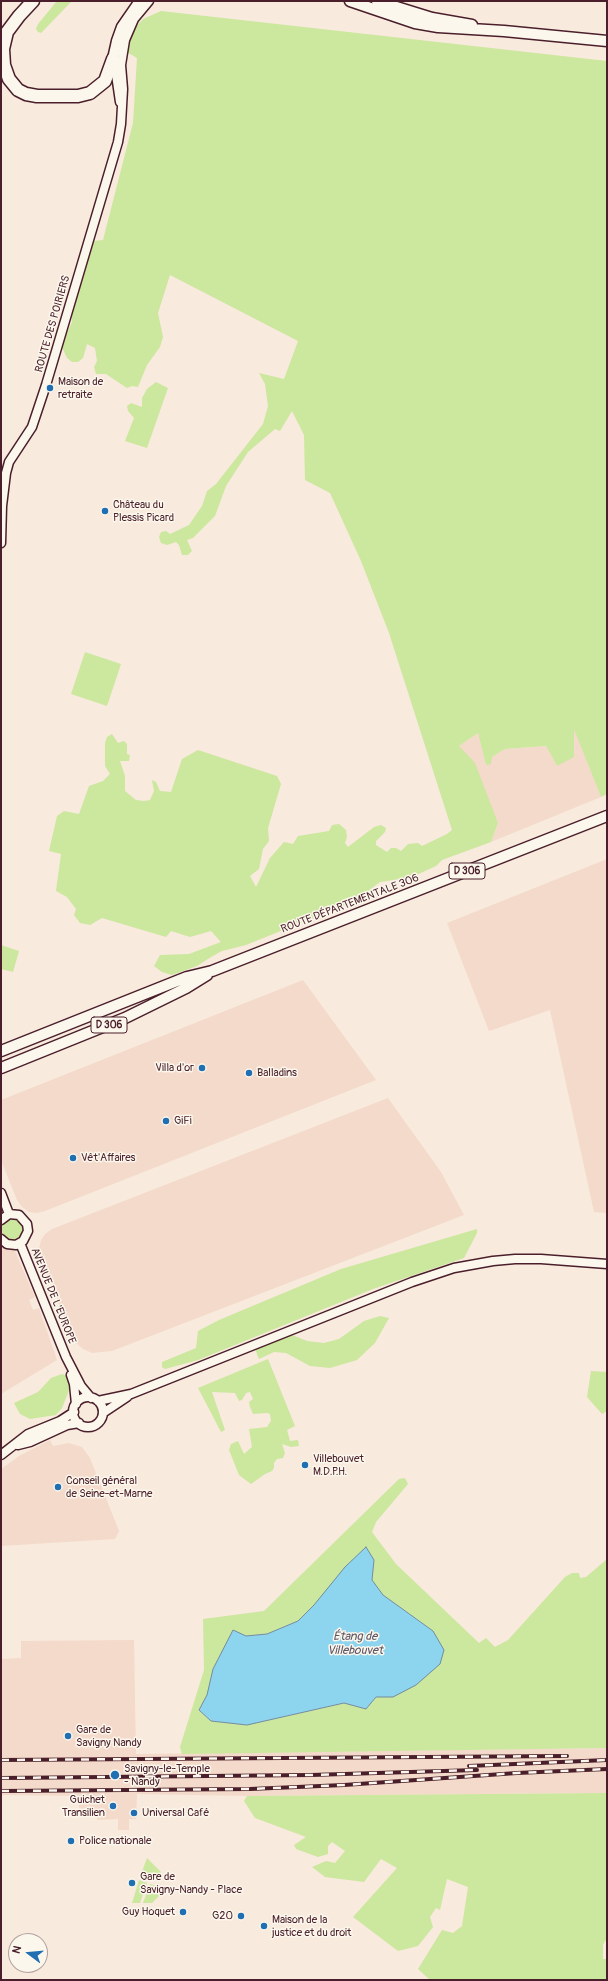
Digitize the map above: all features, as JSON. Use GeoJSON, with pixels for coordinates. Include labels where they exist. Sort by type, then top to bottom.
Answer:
{"type":"FeatureCollection","features":[{"type":"Feature","properties":{"kind":"highway"},"geometry":{"type":"LineString","coordinates":[[33,1],[7,32],[3,49],[4,66],[9,79],[18,90],[26,94],[37,96],[78,96],[90,93],[105,81],[113,59]]}},
{"type":"Feature","properties":{"kind":"main road"},"geometry":{"type":"LineString","coordinates":[[113,59],[122,27],[140,1]]}},
{"type":"Feature","properties":{"kind":"main road"},"geometry":{"type":"LineString","coordinates":[[350,1],[404,20],[438,27],[504,31],[607,41]]}},
{"type":"Feature","properties":{"kind":"main road"},"geometry":{"type":"LineString","coordinates":[[377,1],[417,13],[504,31]]}},
{"type":"Feature","properties":{"kind":"main road"},"geometry":{"type":"LineString","coordinates":[[404,20],[417,13]]}},
{"type":"Feature","properties":{"kind":"main road","name":"ROUTE DÉPARTEMENTALE 306"},"geometry":{"type":"LineString","coordinates":[[1,1051],[187,977],[212,972],[607,816]]}},
{"type":"Feature","properties":{"kind":"main road","name":"D 306"},"geometry":{"type":"LineString","coordinates":[[1,1068],[125,1018],[186,988],[212,972]]}},
{"type":"Feature","properties":{"kind":"street"},"geometry":{"type":"LineString","coordinates":[[121,107],[124,89],[122,65],[125,40],[134,19],[149,1]]}},
{"type":"Feature","properties":{"kind":"street"},"geometry":{"type":"LineString","coordinates":[[113,59],[121,107]]}},
{"type":"Feature","properties":{"kind":"street","name":"ROUTE DES POIRIERS"},"geometry":{"type":"LineString","coordinates":[[1,543],[2,506],[6,473],[12,457],[32,427],[46,385],[118,142],[121,124],[121,107]]}},
{"type":"Feature","properties":{"kind":"street"},"geometry":{"type":"LineString","coordinates":[[1,1193],[9,1214]]}},
{"type":"Feature","properties":{"kind":"street"},"geometry":{"type":"LineString","coordinates":[[1,1220],[9,1214],[19,1216],[27,1224],[27,1235],[20,1243],[7,1244],[1,1239]]}},
{"type":"Feature","properties":{"kind":"street","name":"AVENUE DE L'EUROPE"},"geometry":{"type":"LineString","coordinates":[[20,1243],[66,1356],[81,1386],[95,1399]]}},
{"type":"Feature","properties":{"kind":"street"},"geometry":{"type":"LineString","coordinates":[[16,1446],[30,1442],[66,1425],[79,1424],[86,1427],[94,1426],[101,1420],[103,1413],[131,1394],[412,1282],[454,1268],[493,1261],[515,1259],[541,1259],[607,1264]]}},
{"type":"Feature","properties":{"kind":"street","name":"AVENUE DE L'EUROPE"},"geometry":{"type":"LineString","coordinates":[[66,1356],[74,1384],[75,1408]]}},
{"type":"Feature","properties":{"kind":"street"},"geometry":{"type":"LineString","coordinates":[[1,1455],[16,1446],[28,1434],[60,1421],[75,1408],[83,1398],[95,1399],[131,1394]]}},
{"type":"Feature","properties":{"kind":"street"},"geometry":{"type":"LineString","coordinates":[[95,1399],[103,1413]]}},
{"type":"Feature","properties":{"kind":"street"},"geometry":{"type":"LineString","coordinates":[[75,1408],[79,1424]]}},
{"type":"Feature","properties":{"kind":"shaded area"},"geometry":{"type":"Polygon","coordinates":[[[574,727],[601,797],[491,842],[498,823],[459,746],[478,733],[486,765],[492,757],[505,749],[546,746],[557,766],[574,727]]]}},
{"type":"Feature","properties":{"kind":"shaded area"},"geometry":{"type":"Polygon","coordinates":[[[607,859],[607,1213],[594,1212],[550,1010],[489,1031],[447,923],[607,859]]]}},
{"type":"Feature","properties":{"kind":"shaded area"},"geometry":{"type":"Polygon","coordinates":[[[303,980],[376,1080],[45,1211],[36,1213],[29,1212],[22,1207],[17,1200],[1,1160],[1,1100],[303,980]]]}},
{"type":"Feature","properties":{"kind":"shaded area"},"geometry":{"type":"Polygon","coordinates":[[[388,1098],[441,1172],[464,1215],[112,1351],[92,1353],[83,1349],[75,1342],[40,1257],[39,1249],[41,1240],[45,1234],[52,1229],[388,1098]]]}},
{"type":"Feature","properties":{"kind":"shaded area"},"geometry":{"type":"Polygon","coordinates":[[[1,1219],[35,1297],[29,1300],[33,1310],[39,1308],[57,1360],[1,1394],[1,1219]]]}},
{"type":"Feature","properties":{"kind":"shaded area"},"geometry":{"type":"Polygon","coordinates":[[[50,1440],[53,1446],[69,1443],[82,1447],[90,1458],[119,1531],[115,1539],[1,1546],[1,1469],[19,1456],[50,1440]]]}},
{"type":"Feature","properties":{"kind":"shaded area"},"geometry":{"type":"Polygon","coordinates":[[[134,1640],[136,1754],[607,1748],[607,1793],[247,1796],[137,1794],[136,1819],[129,1819],[129,1830],[118,1830],[118,1819],[97,1820],[97,1817],[79,1816],[79,1796],[1,1795],[1,1659],[21,1658],[21,1641],[134,1640]]]}},
{"type":"Feature","properties":{"kind":"green space"},"geometry":{"type":"Polygon","coordinates":[[[57,1],[72,1],[41,33],[38,32],[36,29],[38,24],[57,1]]]}},
{"type":"Feature","properties":{"kind":"green space"},"geometry":{"type":"Polygon","coordinates":[[[161,11],[607,61],[607,794],[601,797],[574,729],[574,757],[557,766],[546,746],[505,749],[492,757],[491,764],[486,765],[478,733],[459,746],[475,763],[498,823],[491,842],[442,860],[436,866],[412,877],[380,882],[355,901],[246,945],[222,951],[197,966],[172,975],[162,972],[154,966],[160,955],[189,954],[221,942],[211,931],[190,937],[171,931],[166,937],[102,918],[90,925],[80,923],[74,915],[76,909],[67,897],[56,891],[61,854],[49,851],[57,816],[64,811],[79,814],[89,786],[103,781],[110,774],[105,766],[105,743],[107,737],[112,734],[118,743],[124,741],[127,744],[127,754],[130,755],[129,761],[120,761],[125,776],[125,791],[136,800],[150,800],[154,791],[152,780],[156,782],[160,791],[171,792],[182,759],[198,750],[277,776],[281,784],[268,828],[269,841],[263,849],[259,869],[250,876],[256,887],[270,858],[284,842],[293,844],[298,836],[329,831],[332,825],[339,824],[346,830],[347,837],[345,843],[348,847],[374,827],[381,825],[386,828],[385,832],[376,841],[376,845],[387,852],[391,848],[396,848],[401,851],[408,844],[418,843],[422,846],[452,830],[389,633],[361,561],[330,493],[305,480],[304,435],[292,411],[280,431],[275,429],[248,452],[226,486],[215,516],[193,538],[187,540],[192,551],[188,555],[182,555],[179,545],[176,542],[167,545],[161,543],[159,537],[161,532],[166,531],[170,534],[189,525],[202,506],[207,491],[216,484],[263,424],[268,406],[265,384],[259,373],[284,379],[298,341],[170,275],[158,313],[163,337],[160,347],[147,365],[138,387],[132,386],[127,388],[106,374],[96,374],[94,367],[97,361],[95,348],[87,344],[83,358],[78,362],[72,362],[67,358],[61,345],[72,322],[71,310],[94,241],[103,240],[133,123],[137,58],[127,52],[131,32],[143,19],[161,11]]]}},
{"type":"Feature","properties":{"kind":"green space"},"geometry":{"type":"Polygon","coordinates":[[[156,382],[168,388],[147,448],[125,441],[134,418],[128,411],[127,406],[131,403],[142,407],[142,398],[147,389],[156,382]]]}},
{"type":"Feature","properties":{"kind":"green space"},"geometry":{"type":"Polygon","coordinates":[[[85,652],[121,664],[107,706],[71,694],[85,652]]]}},
{"type":"Feature","properties":{"kind":"green space"},"geometry":{"type":"Polygon","coordinates":[[[1,945],[19,951],[13,972],[1,969],[1,945]]]}},
{"type":"Feature","properties":{"kind":"green space"},"geometry":{"type":"Polygon","coordinates":[[[13,1218],[21,1221],[24,1229],[21,1237],[13,1240],[5,1237],[2,1229],[5,1221],[13,1218]]]}},
{"type":"Feature","properties":{"kind":"green space"},"geometry":{"type":"Polygon","coordinates":[[[477,1229],[477,1233],[464,1258],[373,1289],[198,1360],[165,1369],[162,1367],[162,1362],[196,1348],[198,1331],[219,1320],[341,1269],[477,1229]]]}},
{"type":"Feature","properties":{"kind":"green space"},"geometry":{"type":"Polygon","coordinates":[[[380,1316],[389,1318],[375,1343],[357,1360],[330,1368],[310,1366],[286,1353],[274,1352],[259,1359],[255,1349],[292,1335],[307,1341],[324,1343],[339,1339],[364,1321],[380,1316]]]}},
{"type":"Feature","properties":{"kind":"green space"},"geometry":{"type":"Polygon","coordinates":[[[268,1359],[295,1426],[287,1430],[290,1441],[298,1440],[299,1446],[291,1447],[282,1444],[285,1453],[283,1458],[277,1459],[274,1463],[274,1468],[272,1471],[251,1484],[239,1475],[229,1450],[231,1444],[238,1441],[244,1454],[252,1447],[249,1429],[267,1427],[271,1421],[270,1414],[253,1414],[249,1402],[253,1399],[250,1392],[246,1393],[242,1400],[239,1401],[235,1393],[212,1392],[225,1430],[221,1432],[198,1388],[268,1359]]]}},
{"type":"Feature","properties":{"kind":"green space"},"geometry":{"type":"Polygon","coordinates":[[[591,1371],[607,1372],[607,1411],[602,1414],[587,1397],[591,1371]]]}},
{"type":"Feature","properties":{"kind":"green space"},"geometry":{"type":"Polygon","coordinates":[[[62,1374],[67,1376],[70,1388],[62,1408],[56,1415],[30,1419],[20,1414],[14,1403],[38,1392],[51,1378],[62,1374]]]}},
{"type":"Feature","properties":{"kind":"green space"},"geometry":{"type":"Polygon","coordinates":[[[405,1478],[408,1484],[376,1522],[372,1532],[396,1564],[479,1643],[486,1638],[495,1647],[508,1640],[565,1577],[572,1573],[579,1573],[580,1578],[586,1577],[607,1559],[607,1748],[182,1754],[180,1747],[204,1670],[203,1619],[264,1611],[399,1479],[405,1478]],[[374,1560],[314,1605],[298,1621],[267,1634],[246,1636],[199,1710],[211,1721],[247,1725],[345,1703],[366,1709],[376,1697],[393,1697],[433,1631],[383,1595],[372,1580],[374,1560]]]}},
{"type":"Feature","properties":{"kind":"green space"},"geometry":{"type":"Polygon","coordinates":[[[607,1793],[607,1940],[603,1945],[603,1959],[607,1959],[607,1980],[430,1980],[418,1969],[442,1930],[453,1933],[462,1926],[468,1887],[447,1879],[440,1910],[436,1908],[430,1917],[433,1927],[418,1946],[398,1951],[353,1917],[397,1868],[381,1859],[364,1882],[325,1877],[312,1867],[326,1861],[335,1863],[345,1851],[332,1842],[328,1846],[328,1854],[318,1857],[296,1849],[294,1845],[306,1837],[255,1818],[244,1801],[247,1796],[607,1793]]]}},
{"type":"Feature","properties":{"kind":"green space"},"geometry":{"type":"Polygon","coordinates":[[[147,1858],[161,1872],[152,1881],[140,1877],[147,1858]]]}},
{"type":"Feature","properties":{"kind":"green space"},"geometry":{"type":"Polygon","coordinates":[[[139,1880],[147,1883],[140,1903],[132,1903],[139,1880]]]}},
{"type":"Feature","properties":{"kind":"green space"},"geometry":{"type":"Polygon","coordinates":[[[150,1884],[166,1889],[152,1903],[143,1903],[150,1884]]]}},
{"type":"Feature","properties":{"kind":"water","name":"Étang de Villebouvet"},"geometry":{"type":"Polygon","coordinates":[[[366,1547],[374,1560],[372,1580],[383,1595],[433,1631],[444,1650],[440,1664],[416,1685],[393,1697],[376,1697],[366,1709],[344,1703],[247,1725],[211,1721],[199,1710],[207,1695],[213,1669],[233,1630],[246,1636],[267,1634],[298,1621],[314,1605],[345,1567],[366,1547]]]}},
{"type":"Feature","properties":{"kind":"railway"},"geometry":{"type":"LineString","coordinates":[[1,1760],[567,1756]]}},
{"type":"Feature","properties":{"kind":"railway"},"geometry":{"type":"LineString","coordinates":[[469,1766],[607,1760]]}},
{"type":"Feature","properties":{"kind":"railway"},"geometry":{"type":"LineString","coordinates":[[1,1791],[250,1789],[344,1785],[517,1773],[607,1769]]}},
{"type":"Feature","properties":{"kind":"railway"},"geometry":{"type":"LineString","coordinates":[[1,1778],[311,1775],[477,1770]]}},
{"type":"Feature","properties":{"kind":"place","name":"Maison de retraite"},"geometry":{"type":"Point","coordinates":[50,388]}},
{"type":"Feature","properties":{"kind":"place","name":"Château du Plessis Picard"},"geometry":{"type":"Point","coordinates":[105,511]}},
{"type":"Feature","properties":{"kind":"place","name":"Villa d'or"},"geometry":{"type":"Point","coordinates":[202,1068]}},
{"type":"Feature","properties":{"kind":"place","name":"Balladins"},"geometry":{"type":"Point","coordinates":[249,1073]}},
{"type":"Feature","properties":{"kind":"place","name":"GiFi"},"geometry":{"type":"Point","coordinates":[166,1121]}},
{"type":"Feature","properties":{"kind":"place","name":"Vêt'Affaires"},"geometry":{"type":"Point","coordinates":[73,1158]}},
{"type":"Feature","properties":{"kind":"place","name":"Villebouvet M.D.P.H."},"geometry":{"type":"Point","coordinates":[305,1465]}},
{"type":"Feature","properties":{"kind":"place","name":"Conseil général de Seine-et-Marne"},"geometry":{"type":"Point","coordinates":[58,1487]}},
{"type":"Feature","properties":{"kind":"place","name":"Gare de Savigny Nandy"},"geometry":{"type":"Point","coordinates":[68,1736]}},
{"type":"Feature","properties":{"kind":"place","name":"Savigny-le-Temple - Nandy"},"geometry":{"type":"Point","coordinates":[115,1775]}},
{"type":"Feature","properties":{"kind":"place","name":"Guichet Transilien"},"geometry":{"type":"Point","coordinates":[113,1806]}},
{"type":"Feature","properties":{"kind":"place","name":"Universal Café"},"geometry":{"type":"Point","coordinates":[134,1813]}},
{"type":"Feature","properties":{"kind":"place","name":"Police nationale"},"geometry":{"type":"Point","coordinates":[71,1841]}},
{"type":"Feature","properties":{"kind":"place","name":"Gare de Savigny-Nandy - Place"},"geometry":{"type":"Point","coordinates":[132,1883]}},
{"type":"Feature","properties":{"kind":"place","name":"Guy Hoquet"},"geometry":{"type":"Point","coordinates":[183,1912]}},
{"type":"Feature","properties":{"kind":"place","name":"G20"},"geometry":{"type":"Point","coordinates":[241,1916]}},
{"type":"Feature","properties":{"kind":"place","name":"Maison de la justice et du droit"},"geometry":{"type":"Point","coordinates":[264,1926]}}]}
